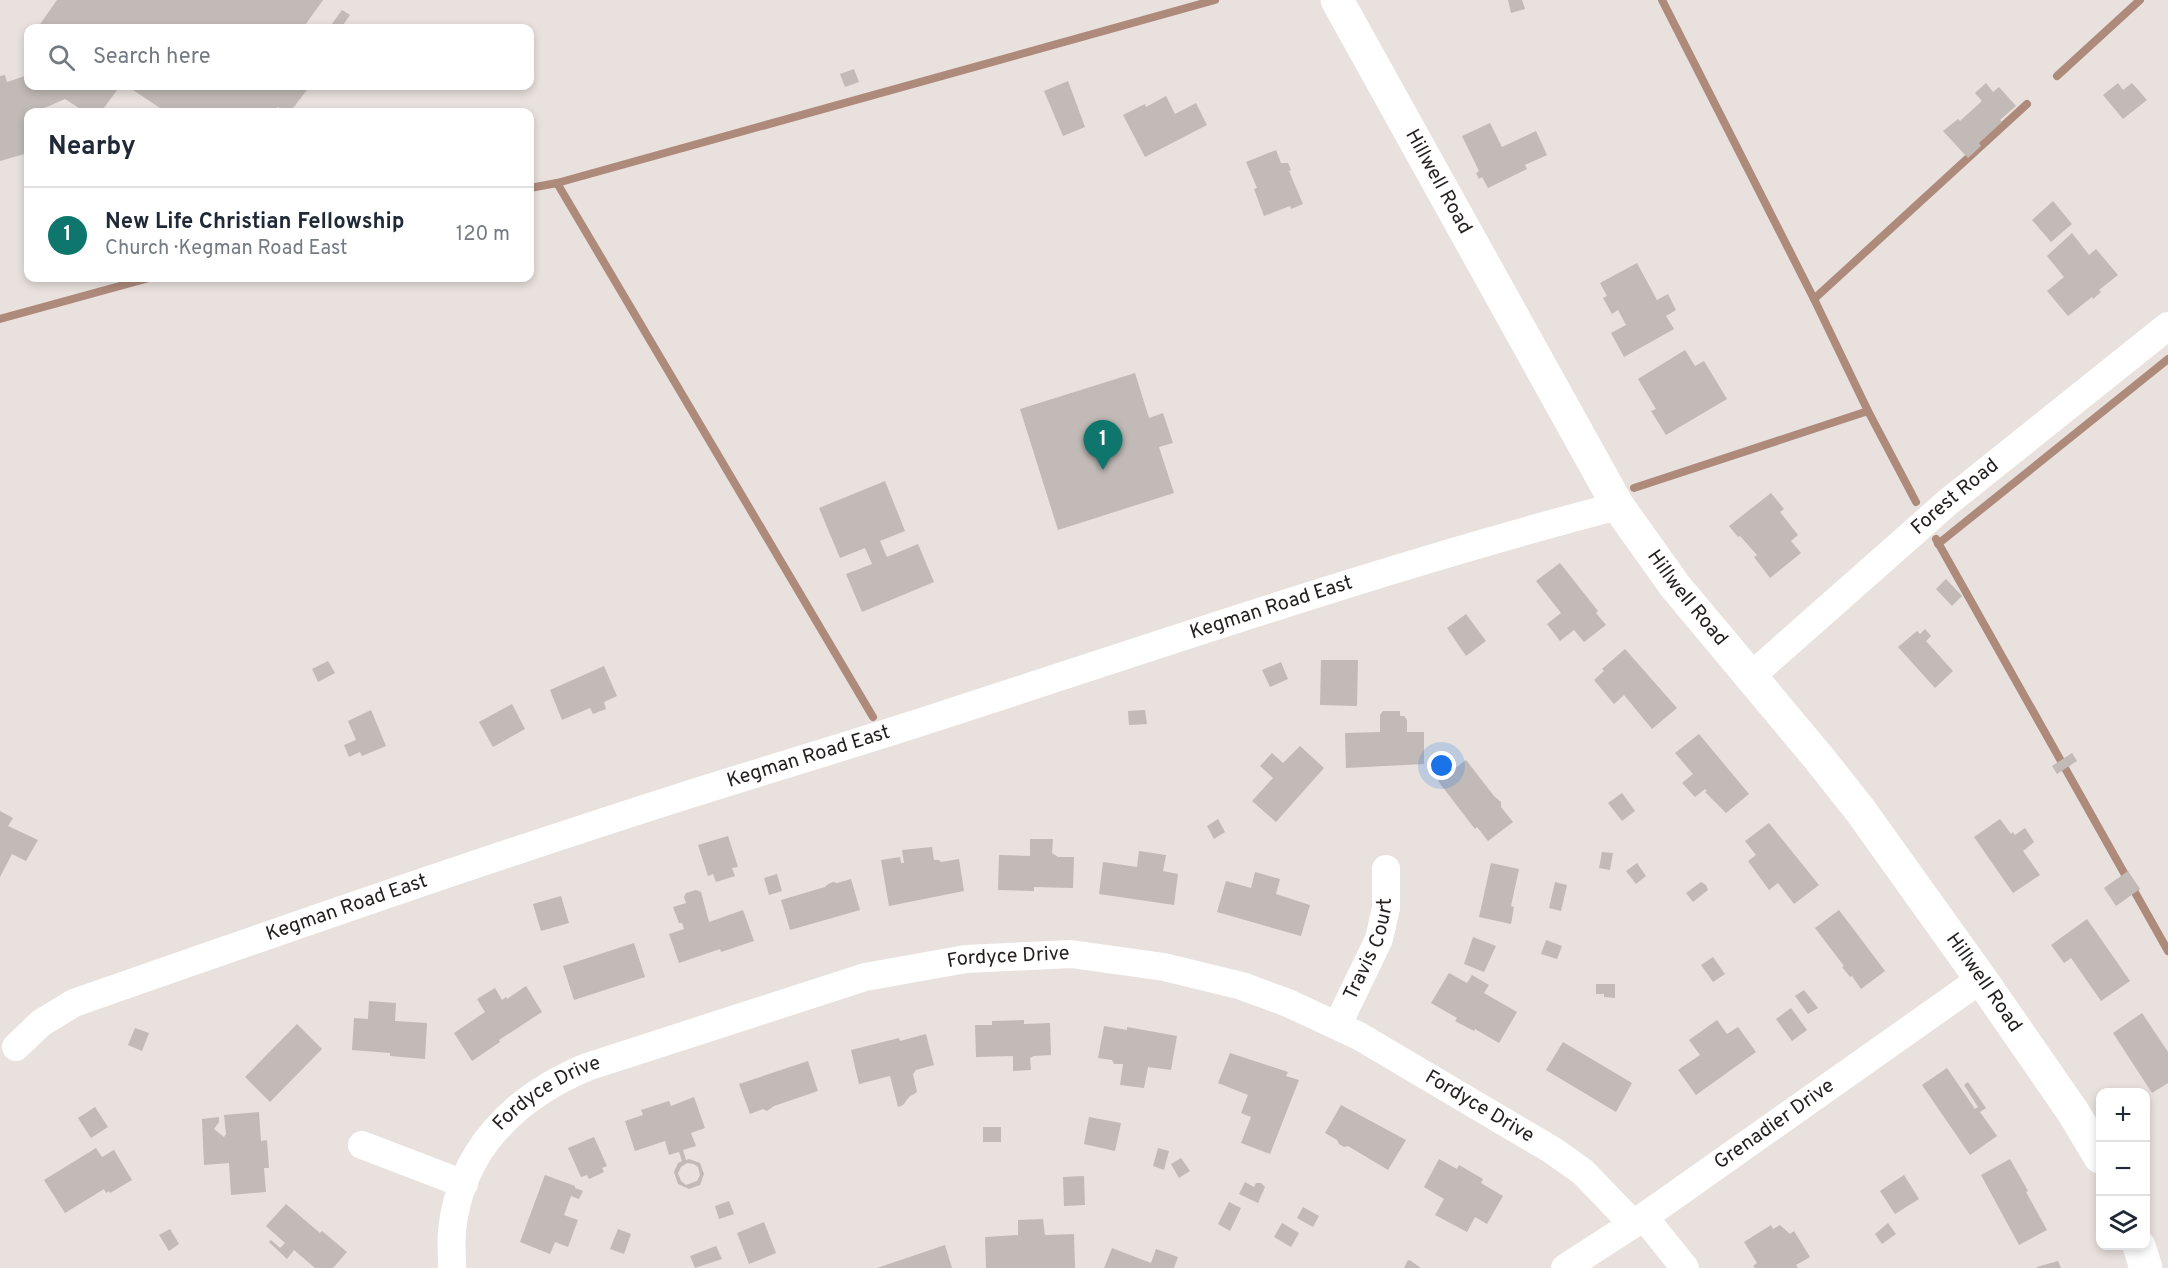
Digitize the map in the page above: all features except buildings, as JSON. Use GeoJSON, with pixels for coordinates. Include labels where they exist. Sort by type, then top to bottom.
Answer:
{"type":"FeatureCollection","features":[{"type":"Feature","properties":{"kind":"street","name":"Hillwell Road"},"geometry":{"type":"LineString","coordinates":[[1337,0],[1618,506],[1675,586],[1860,810],[1981,979],[2073,1112],[2096,1150]]}},
{"type":"Feature","properties":{"kind":"street","name":"Forest Road"},"geometry":{"type":"LineString","coordinates":[[1750,677],[1948,502],[2168,326]]}},
{"type":"Feature","properties":{"kind":"street","name":"Kegman Road East"},"geometry":{"type":"LineString","coordinates":[[16,1047],[41,1023],[74,1003],[409,887],[684,796],[1330,590],[1512,534],[1618,506]]}},
{"type":"Feature","properties":{"kind":"street","name":"Travis Court"},"geometry":{"type":"LineString","coordinates":[[1338,1024],[1379,939],[1386,908],[1386,869]]}},
{"type":"Feature","properties":{"kind":"street","name":"Fordyce Drive"},"geometry":{"type":"LineString","coordinates":[[452,1268],[452,1232],[456,1209],[469,1170],[486,1141],[506,1116],[539,1090],[559,1078],[865,977],[976,958],[1071,954],[1164,967],[1242,986],[1338,1024],[1552,1150],[1583,1172],[1639,1220],[1685,1268]]}},
{"type":"Feature","properties":{"kind":"street","name":"Grenadier Drive"},"geometry":{"type":"LineString","coordinates":[[1565,1268],[1639,1220],[1981,979]]}},
{"type":"Feature","properties":{"kind":"street"},"geometry":{"type":"LineString","coordinates":[[362,1145],[464,1184]]}},
{"type":"Feature","properties":{"kind":"street"},"geometry":{"type":"LineString","coordinates":[[2141,1250],[2146,1268]]}},
{"type":"Feature","properties":{"kind":"waterway"},"geometry":{"type":"LineString","coordinates":[[534,187],[557,183],[1215,0]]}},
{"type":"Feature","properties":{"kind":"waterway"},"geometry":{"type":"LineString","coordinates":[[1662,0],[1916,502]]}},
{"type":"Feature","properties":{"kind":"waterway"},"geometry":{"type":"LineString","coordinates":[[2057,76],[2140,0]]}},
{"type":"Feature","properties":{"kind":"waterway"},"geometry":{"type":"LineString","coordinates":[[1814,299],[2027,104]]}},
{"type":"Feature","properties":{"kind":"waterway"},"geometry":{"type":"LineString","coordinates":[[557,183],[873,717]]}},
{"type":"Feature","properties":{"kind":"waterway"},"geometry":{"type":"LineString","coordinates":[[0,319],[134,282]]}},
{"type":"Feature","properties":{"kind":"waterway"},"geometry":{"type":"LineString","coordinates":[[1938,544],[2168,359]]}},
{"type":"Feature","properties":{"kind":"waterway"},"geometry":{"type":"LineString","coordinates":[[1634,488],[1868,411]]}},
{"type":"Feature","properties":{"kind":"waterway"},"geometry":{"type":"LineString","coordinates":[[1936,539],[2168,951]]}},
{"type":"Feature","properties":{"kind":"place","name":"New Life Christian Fellowship"},"geometry":{"type":"Point","coordinates":[1103,470]}}]}
